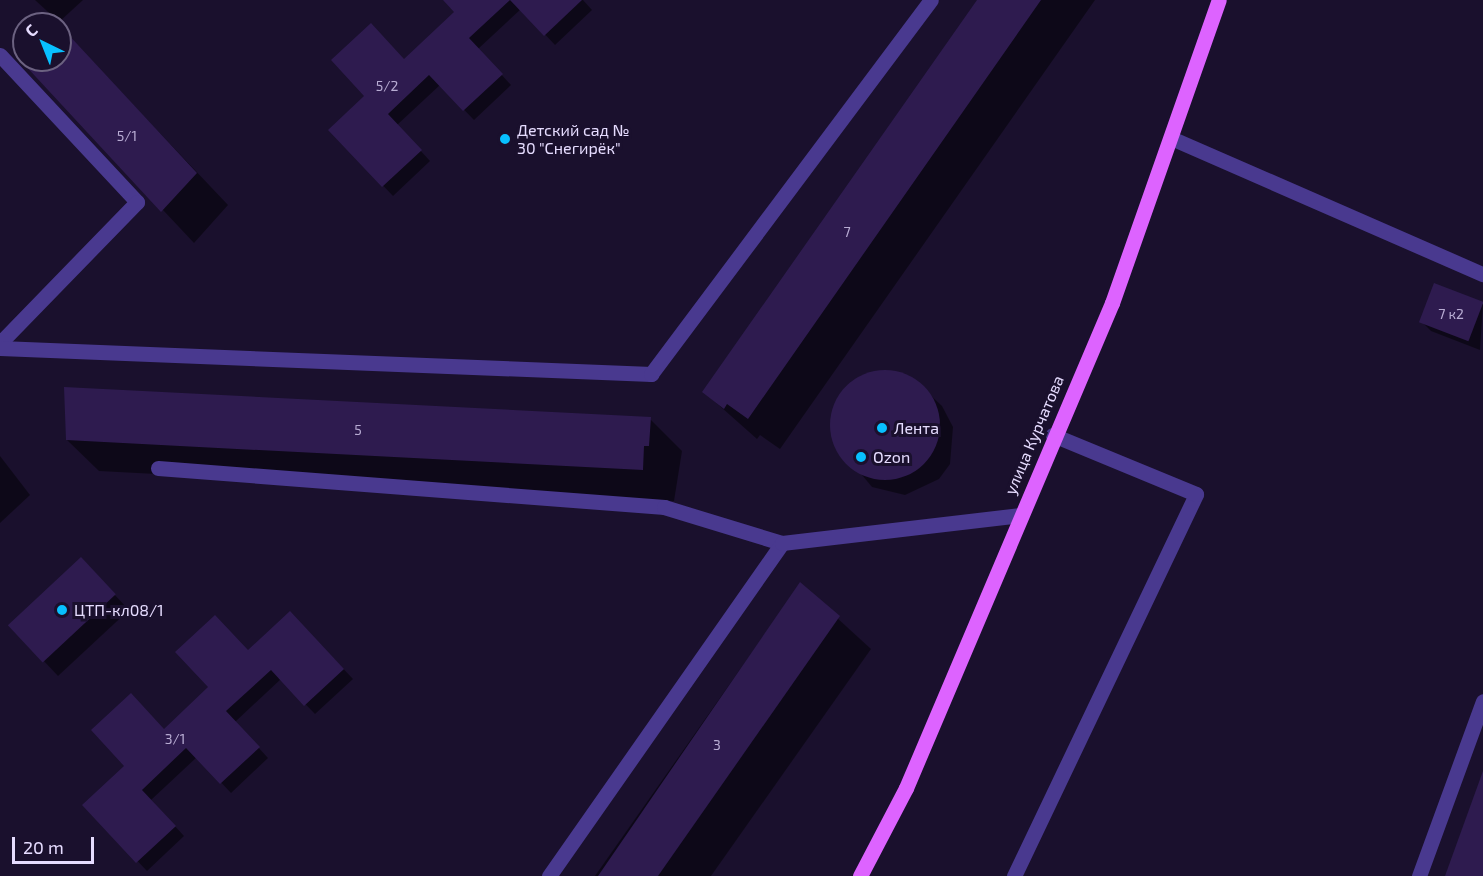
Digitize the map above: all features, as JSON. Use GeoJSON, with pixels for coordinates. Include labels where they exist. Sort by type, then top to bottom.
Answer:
{"type":"FeatureCollection","features":[{"type":"Feature","properties":{"kind":"main road","name":"улица Курчатова"},"geometry":{"type":"LineString","coordinates":[[860,876],[906,789],[1053,435],[1112,303],[1219,0]]}},
{"type":"Feature","properties":{"kind":"lane"},"geometry":{"type":"LineString","coordinates":[[0,348],[651,374],[931,0]]}},
{"type":"Feature","properties":{"kind":"lane"},"geometry":{"type":"LineString","coordinates":[[0,55],[137,202],[0,343]]}},
{"type":"Feature","properties":{"kind":"lane"},"geometry":{"type":"LineString","coordinates":[[1172,138],[1483,274]]}},
{"type":"Feature","properties":{"kind":"lane"},"geometry":{"type":"LineString","coordinates":[[1014,876],[1196,494],[1053,435]]}},
{"type":"Feature","properties":{"kind":"lane"},"geometry":{"type":"LineString","coordinates":[[159,468],[664,507],[782,543],[1020,515]]}},
{"type":"Feature","properties":{"kind":"lane"},"geometry":{"type":"LineString","coordinates":[[549,876],[782,543]]}},
{"type":"Feature","properties":{"kind":"lane"},"geometry":{"type":"LineString","coordinates":[[1419,876],[1483,701]]}},
{"type":"Feature","properties":{"kind":"building"},"geometry":{"type":"Polygon","coordinates":[[[443,0],[510,0],[469,38],[503,74],[463,111],[429,75],[388,114],[422,150],[382,187],[328,130],[364,96],[331,60],[371,23],[404,59],[454,12],[443,0]]]}},
{"type":"Feature","properties":{"kind":"building"},"geometry":{"type":"Polygon","coordinates":[[[510,0],[582,0],[544,36],[510,0]]]}},
{"type":"Feature","properties":{"kind":"building"},"geometry":{"type":"Polygon","coordinates":[[[977,0],[1041,0],[748,419],[727,404],[724,409],[702,392],[977,0]]]}},
{"type":"Feature","properties":{"kind":"building"},"geometry":{"type":"Polygon","coordinates":[[[72,39],[197,173],[161,212],[31,72],[72,72],[72,39]]]}},
{"type":"Feature","properties":{"kind":"building"},"geometry":{"type":"Polygon","coordinates":[[[1434,283],[1483,302],[1468,341],[1419,322],[1434,283]]]}},
{"type":"Feature","properties":{"kind":"building"},"geometry":{"type":"Polygon","coordinates":[[[885,370],[906,374],[924,386],[936,404],[940,425],[936,446],[924,464],[906,476],[885,480],[864,476],[846,464],[834,446],[830,425],[834,404],[846,386],[864,374],[885,370]]]}},
{"type":"Feature","properties":{"kind":"building"},"geometry":{"type":"Polygon","coordinates":[[[64,387],[651,417],[649,446],[644,446],[643,470],[66,440],[64,387]]]}},
{"type":"Feature","properties":{"kind":"building","name":"ЦТП-кл08/1"},"geometry":{"type":"Polygon","coordinates":[[[81,557],[116,594],[43,662],[8,625],[81,557]]]}},
{"type":"Feature","properties":{"kind":"building"},"geometry":{"type":"Polygon","coordinates":[[[800,582],[840,616],[658,876],[598,876],[800,582]]]}},
{"type":"Feature","properties":{"kind":"building"},"geometry":{"type":"Polygon","coordinates":[[[290,611],[344,669],[304,706],[271,670],[226,711],[260,747],[220,784],[186,748],[142,790],[176,826],[136,863],[82,805],[124,766],[91,730],[131,693],[164,729],[208,687],[175,652],[215,615],[248,650],[290,611]]]}},
{"type":"Feature","properties":{"kind":"building"},"geometry":{"type":"Polygon","coordinates":[[[1483,771],[1483,876],[1445,876],[1483,771]]]}},
{"type":"Feature","properties":{"kind":"place","name":"Детский сад № 30 \"Снегирёк\""},"geometry":{"type":"Point","coordinates":[505,139]}},
{"type":"Feature","properties":{"kind":"place","name":"Лента"},"geometry":{"type":"Point","coordinates":[882,428]}},
{"type":"Feature","properties":{"kind":"place","name":"Ozon"},"geometry":{"type":"Point","coordinates":[861,457]}},
{"type":"Feature","properties":{"kind":"place","name":"ЦТП-кл08/1"},"geometry":{"type":"Point","coordinates":[62,610]}}]}
